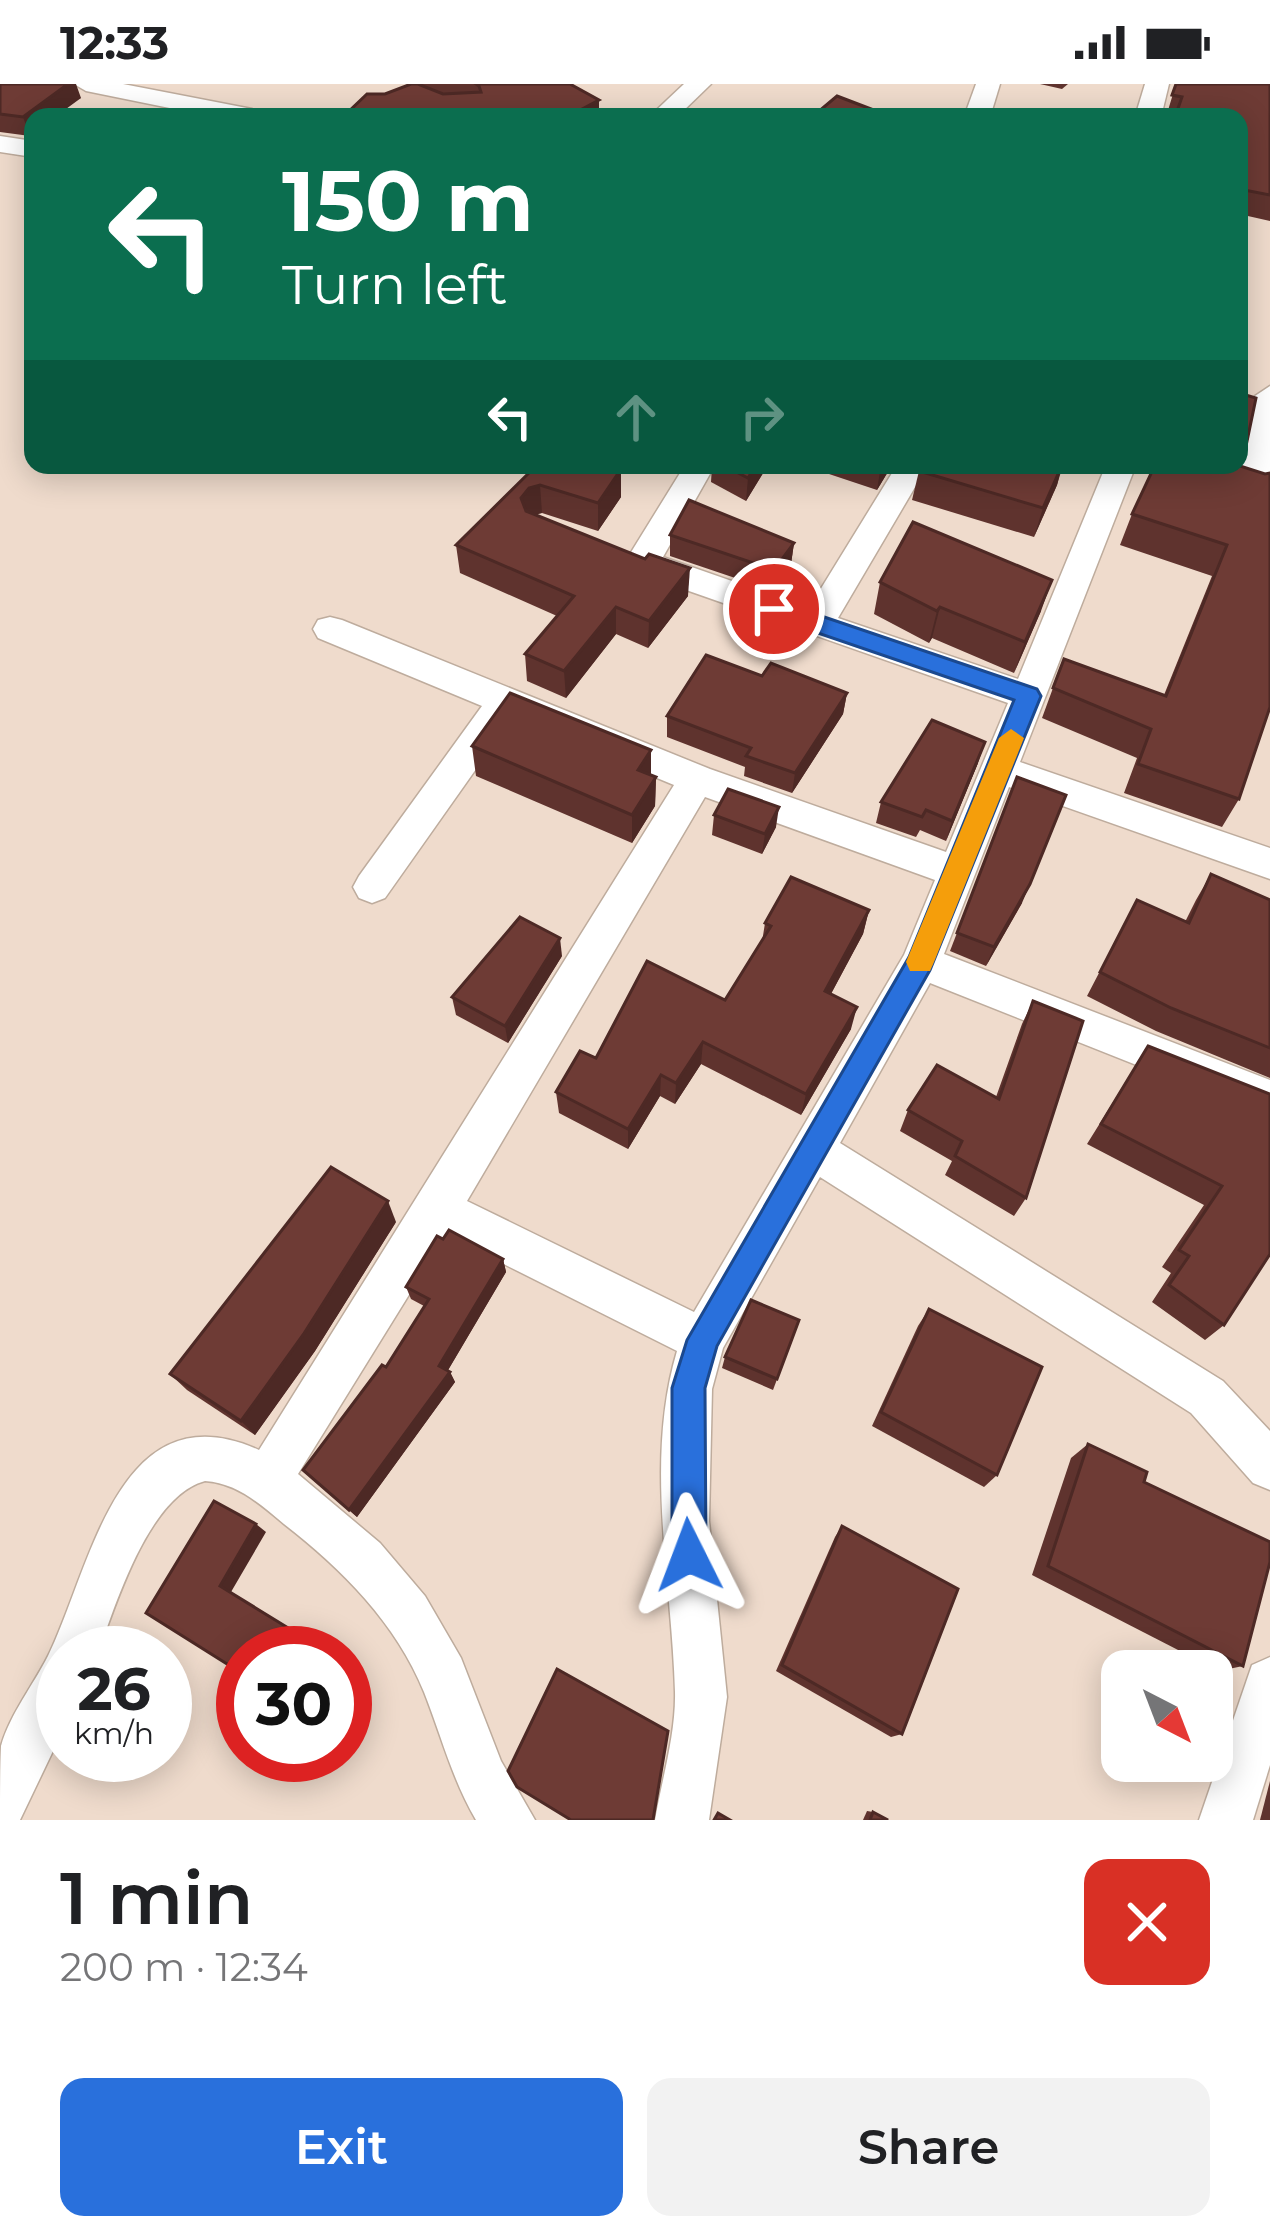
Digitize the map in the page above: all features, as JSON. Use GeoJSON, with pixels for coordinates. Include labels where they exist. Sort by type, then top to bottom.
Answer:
{"type":"FeatureCollection","features":[{"type":"Feature","properties":{"kind":"street"},"geometry":{"type":"LineString","coordinates":[[672,108],[699,84]]}},
{"type":"Feature","properties":{"kind":"street"},"geometry":{"type":"LineString","coordinates":[[98,85],[209,108]]}},
{"type":"Feature","properties":{"kind":"street"},"geometry":{"type":"LineString","coordinates":[[1202,474],[1260,494],[1270,396]]}},
{"type":"Feature","properties":{"kind":"street"},"geometry":{"type":"LineString","coordinates":[[643,563],[695,474]]}},
{"type":"Feature","properties":{"kind":"street"},"geometry":{"type":"LineString","coordinates":[[817,624],[908,474]]}},
{"type":"Feature","properties":{"kind":"street"},"geometry":{"type":"LineString","coordinates":[[682,1820],[701,1697],[686,1521],[688,1388],[703,1340],[921,962],[1117,474]]}},
{"type":"Feature","properties":{"kind":"street"},"geometry":{"type":"LineString","coordinates":[[603,549],[1028,696]]}},
{"type":"Feature","properties":{"kind":"street"},"geometry":{"type":"LineString","coordinates":[[330,628],[697,778],[957,872]]}},
{"type":"Feature","properties":{"kind":"street"},"geometry":{"type":"LineString","coordinates":[[372,887],[505,701]]}},
{"type":"Feature","properties":{"kind":"street"},"geometry":{"type":"LineString","coordinates":[[999,769],[1270,864]]}},
{"type":"Feature","properties":{"kind":"street"},"geometry":{"type":"LineString","coordinates":[[268,1481],[439,1209],[697,778]]}},
{"type":"Feature","properties":{"kind":"street"},"geometry":{"type":"LineString","coordinates":[[921,962],[1270,1099]]}},
{"type":"Feature","properties":{"kind":"street"},"geometry":{"type":"LineString","coordinates":[[811,1148],[1207,1397],[1270,1466]]}},
{"type":"Feature","properties":{"kind":"street"},"geometry":{"type":"LineString","coordinates":[[439,1209],[703,1340]]}},
{"type":"Feature","properties":{"kind":"street"},"geometry":{"type":"LineString","coordinates":[[83,1626],[109,1557],[137,1508],[175,1468],[203,1456],[230,1462],[268,1481],[382,1574],[436,1660],[461,1738],[490,1798],[508,1820]]}},
{"type":"Feature","properties":{"kind":"street"},"geometry":{"type":"LineString","coordinates":[[1226,1820],[1267,1703]]}},
{"type":"Feature","properties":{"kind":"street"},"geometry":{"type":"LineString","coordinates":[[0,1804],[36,1731]]}},
{"type":"Feature","properties":{"kind":"building"},"geometry":{"type":"Polygon","coordinates":[[[0,84],[68,84],[35,108],[24,108],[23,117],[0,114],[0,84]]]}},
{"type":"Feature","properties":{"kind":"building"},"geometry":{"type":"Polygon","coordinates":[[[411,84],[443,94],[481,92],[476,84],[570,84],[599,100],[584,108],[352,108],[367,94],[385,94],[411,84]]]}},
{"type":"Feature","properties":{"kind":"building"},"geometry":{"type":"Polygon","coordinates":[[[1176,84],[1270,84],[1270,195],[1248,191],[1248,108],[1178,108],[1182,97],[1172,95],[1176,84]]]}},
{"type":"Feature","properties":{"kind":"building"},"geometry":{"type":"Polygon","coordinates":[[[837,96],[868,108],[823,108],[837,96]]]}},
{"type":"Feature","properties":{"kind":"building"},"geometry":{"type":"Polygon","coordinates":[[[1248,396],[1256,398],[1248,436],[1248,396]]]}},
{"type":"Feature","properties":{"kind":"building"},"geometry":{"type":"Polygon","coordinates":[[[1248,469],[1270,473],[1270,707],[1239,799],[1138,764],[1151,729],[1053,688],[1064,659],[1166,696],[1227,545],[1132,514],[1151,474],[1248,474],[1248,469]]]}},
{"type":"Feature","properties":{"kind":"building"},"geometry":{"type":"Polygon","coordinates":[[[528,474],[618,474],[598,503],[540,485],[529,488],[521,498],[526,511],[645,559],[649,554],[690,568],[649,621],[616,607],[564,671],[525,654],[574,596],[456,545],[528,474]]]}},
{"type":"Feature","properties":{"kind":"building"},"geometry":{"type":"Polygon","coordinates":[[[929,474],[1058,474],[1043,508],[929,474]]]}},
{"type":"Feature","properties":{"kind":"building"},"geometry":{"type":"Polygon","coordinates":[[[689,500],[794,543],[774,570],[670,535],[689,500]]]}},
{"type":"Feature","properties":{"kind":"building"},"geometry":{"type":"Polygon","coordinates":[[[913,522],[1052,580],[1025,642],[940,607],[937,611],[880,582],[913,522]]]}},
{"type":"Feature","properties":{"kind":"building"},"geometry":{"type":"Polygon","coordinates":[[[706,655],[762,676],[771,663],[847,693],[795,773],[746,756],[751,748],[667,716],[706,655]]]}},
{"type":"Feature","properties":{"kind":"building"},"geometry":{"type":"Polygon","coordinates":[[[510,693],[651,750],[638,770],[656,777],[632,815],[472,746],[510,693]]]}},
{"type":"Feature","properties":{"kind":"building"},"geometry":{"type":"Polygon","coordinates":[[[932,720],[985,742],[952,821],[926,810],[922,817],[881,802],[932,720]]]}},
{"type":"Feature","properties":{"kind":"building"},"geometry":{"type":"Polygon","coordinates":[[[1017,777],[1066,795],[1030,884],[994,947],[957,933],[1017,777]]]}},
{"type":"Feature","properties":{"kind":"building"},"geometry":{"type":"Polygon","coordinates":[[[728,789],[779,807],[765,834],[714,815],[728,789]]]}},
{"type":"Feature","properties":{"kind":"building"},"geometry":{"type":"Polygon","coordinates":[[[1211,874],[1270,900],[1270,1048],[1171,1008],[1100,972],[1137,900],[1189,923],[1211,874]]]}},
{"type":"Feature","properties":{"kind":"building"},"geometry":{"type":"Polygon","coordinates":[[[791,877],[869,910],[825,991],[857,1007],[806,1094],[703,1042],[676,1083],[661,1075],[628,1129],[556,1092],[580,1051],[596,1058],[647,961],[725,1000],[771,926],[765,923],[791,877]]]}},
{"type":"Feature","properties":{"kind":"building"},"geometry":{"type":"Polygon","coordinates":[[[520,917],[560,938],[505,1026],[452,997],[520,917]]]}},
{"type":"Feature","properties":{"kind":"building"},"geometry":{"type":"Polygon","coordinates":[[[1033,1001],[1083,1021],[1026,1198],[955,1156],[962,1141],[908,1110],[937,1065],[999,1099],[1033,1001]]]}},
{"type":"Feature","properties":{"kind":"building"},"geometry":{"type":"Polygon","coordinates":[[[1148,1046],[1270,1094],[1270,1254],[1224,1325],[1169,1285],[1189,1256],[1179,1250],[1222,1186],[1101,1124],[1148,1046]]]}},
{"type":"Feature","properties":{"kind":"building"},"geometry":{"type":"Polygon","coordinates":[[[331,1167],[388,1201],[303,1335],[241,1421],[170,1374],[331,1167]]]}},
{"type":"Feature","properties":{"kind":"building"},"geometry":{"type":"Polygon","coordinates":[[[449,1230],[503,1259],[439,1366],[450,1372],[349,1510],[303,1470],[382,1365],[386,1367],[429,1299],[406,1287],[437,1236],[443,1239],[449,1230]]]}},
{"type":"Feature","properties":{"kind":"building"},"geometry":{"type":"Polygon","coordinates":[[[751,1300],[799,1320],[777,1379],[725,1357],[751,1300]]]}},
{"type":"Feature","properties":{"kind":"building"},"geometry":{"type":"Polygon","coordinates":[[[929,1309],[1042,1367],[997,1475],[881,1412],[929,1309]]]}},
{"type":"Feature","properties":{"kind":"building"},"geometry":{"type":"Polygon","coordinates":[[[1088,1444],[1147,1472],[1144,1482],[1270,1542],[1270,1562],[1243,1666],[1233,1661],[1233,1650],[1212,1650],[1048,1566],[1088,1444]]]}},
{"type":"Feature","properties":{"kind":"building"},"geometry":{"type":"Polygon","coordinates":[[[214,1501],[256,1524],[220,1586],[285,1626],[216,1626],[216,1657],[192,1642],[192,1626],[167,1626],[146,1613],[214,1501]]]}},
{"type":"Feature","properties":{"kind":"building"},"geometry":{"type":"Polygon","coordinates":[[[842,1526],[958,1589],[902,1734],[782,1665],[842,1526]]]}},
{"type":"Feature","properties":{"kind":"building"},"geometry":{"type":"Polygon","coordinates":[[[557,1669],[668,1731],[653,1820],[571,1820],[517,1787],[508,1771],[557,1669]]]}},
{"type":"Feature","properties":{"kind":"slow traffic"},"geometry":{"type":"LineString","coordinates":[[920,962],[1011,738]]}},
{"type":"Feature","properties":{"kind":"route"},"geometry":{"type":"LineString","coordinates":[[689,1555],[688,1388],[703,1340],[921,962],[1028,696],[774,609]]}}]}
